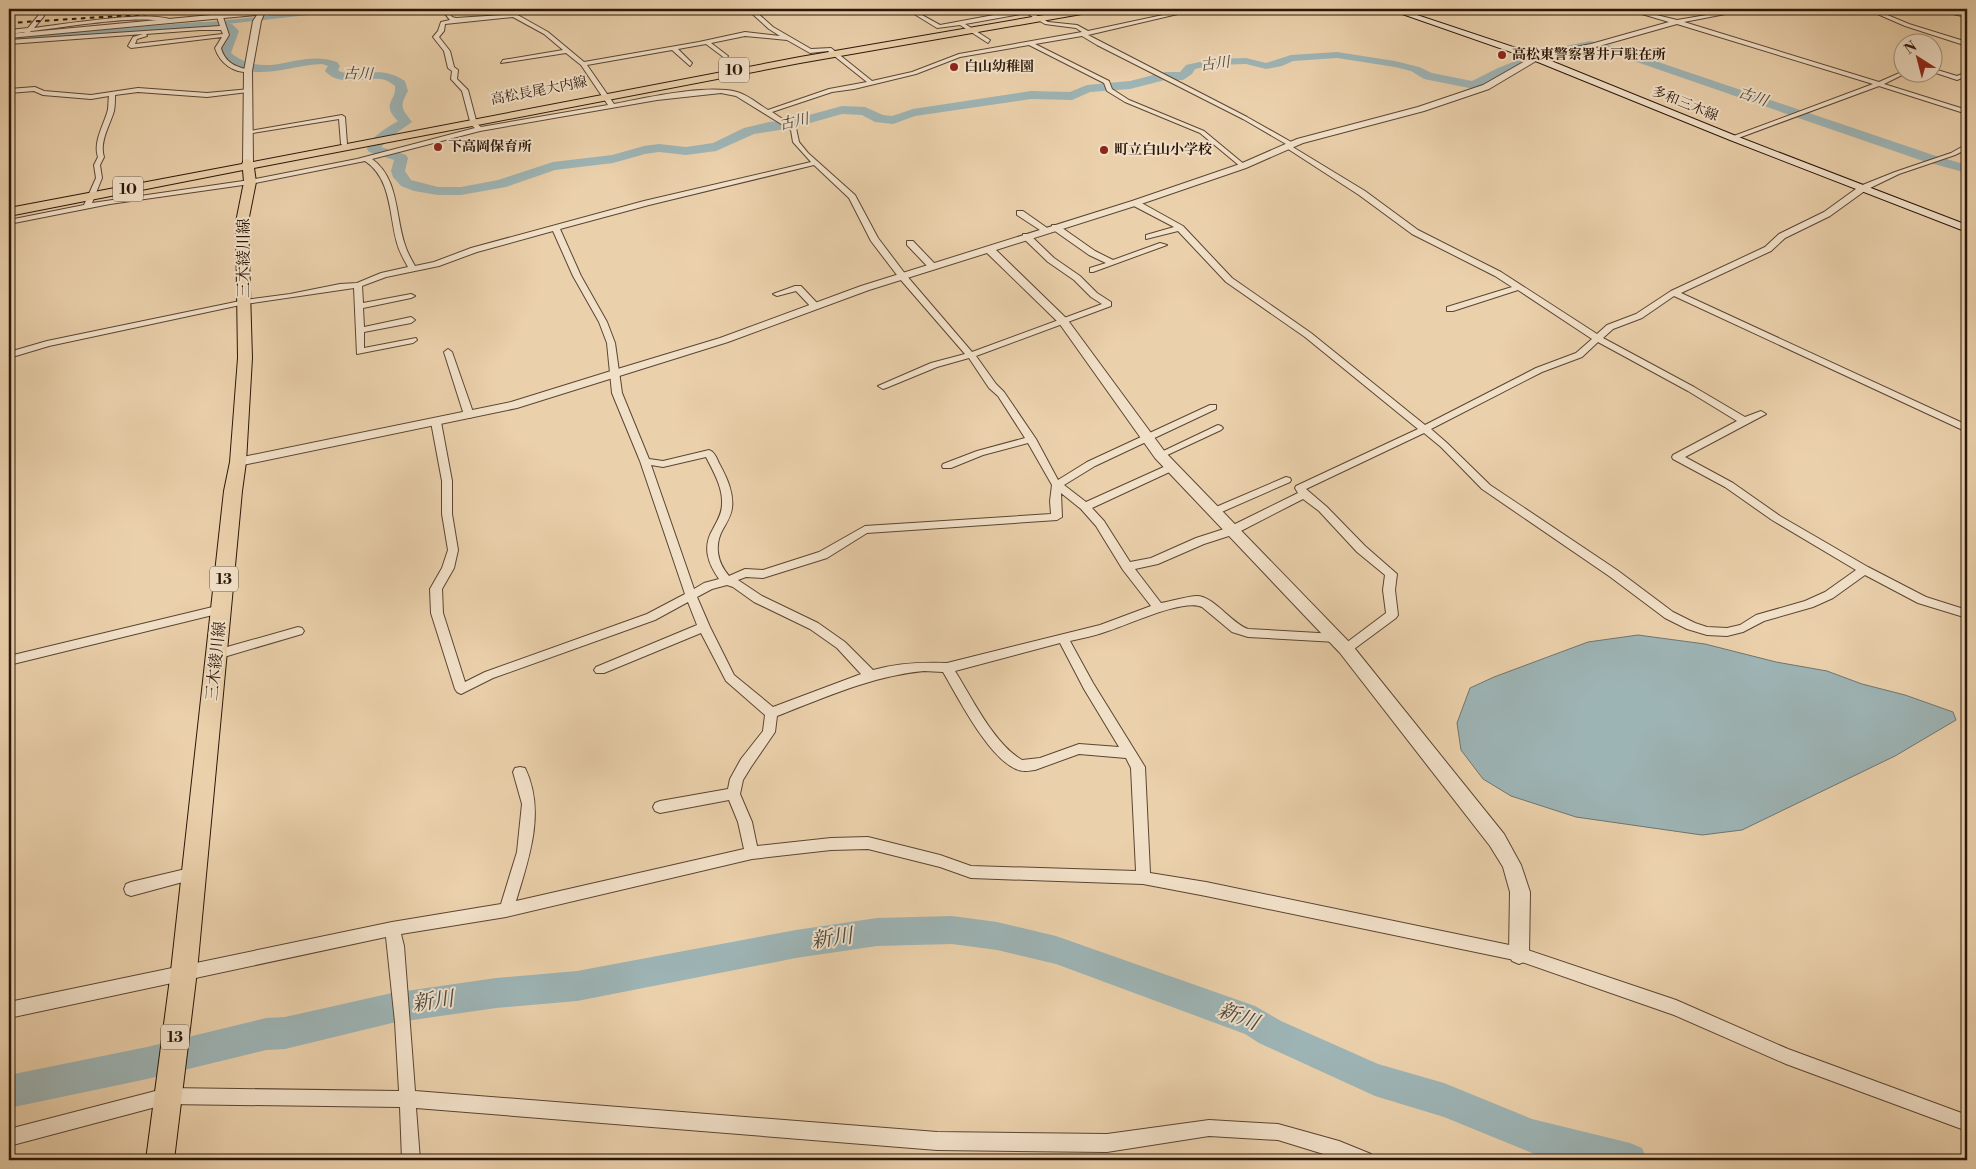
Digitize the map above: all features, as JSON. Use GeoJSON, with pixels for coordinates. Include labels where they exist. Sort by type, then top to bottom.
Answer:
{"type":"FeatureCollection","features":[{"type":"Feature","properties":{"kind":"main road","name":"高松長尾大内線"},"geometry":{"type":"LineString","coordinates":[[248,170],[344,144],[475,124],[608,99],[833,52],[1033,14],[1076,9]]}},
{"type":"Feature","properties":{"kind":"main road","name":"10"},"geometry":{"type":"LineString","coordinates":[[1033,14],[1058,14],[1092,9]]}},
{"type":"Feature","properties":{"kind":"main road","name":"多和三木線"},"geometry":{"type":"LineString","coordinates":[[1392,9],[1536,58],[1732,138],[1967,229]]}},
{"type":"Feature","properties":{"kind":"main road","name":"高松長尾大内線"},"geometry":{"type":"LineString","coordinates":[[9,212],[248,170],[381,139]]}},
{"type":"Feature","properties":{"kind":"main road","name":"三木綾川線"},"geometry":{"type":"LineString","coordinates":[[160,1160],[182,983],[238,462],[245,358],[242,222],[248,170]]}},
{"type":"Feature","properties":{"kind":"main road","name":"高松長尾大内線"},"geometry":{"type":"LineString","coordinates":[[9,208],[91,198]]}},
{"type":"Feature","properties":{"kind":"street"},"geometry":{"type":"LineString","coordinates":[[27,32],[42,14],[40,9]]}},
{"type":"Feature","properties":{"kind":"street"},"geometry":{"type":"LineString","coordinates":[[159,31],[136,38],[131,46],[296,9]]}},
{"type":"Feature","properties":{"kind":"street"},"geometry":{"type":"LineString","coordinates":[[444,9],[450,18],[456,20]]}},
{"type":"Feature","properties":{"kind":"street"},"geometry":{"type":"LineString","coordinates":[[750,9],[771,28],[811,51],[826,49],[833,52],[871,84]]}},
{"type":"Feature","properties":{"kind":"street"},"geometry":{"type":"LineString","coordinates":[[908,9],[939,27],[967,27],[988,41]]}},
{"type":"Feature","properties":{"kind":"street"},"geometry":{"type":"LineString","coordinates":[[767,112],[831,90],[871,84],[914,74],[959,56],[1085,33],[1197,9]]}},
{"type":"Feature","properties":{"kind":"street"},"geometry":{"type":"LineString","coordinates":[[1627,9],[1880,84],[1967,112]]}},
{"type":"Feature","properties":{"kind":"street"},"geometry":{"type":"LineString","coordinates":[[238,462],[513,405],[724,340],[865,288],[1135,203],[1243,166],[1289,145],[1352,126],[1421,109],[1486,87],[1542,55],[1595,45],[1675,22],[1749,9]]}},
{"type":"Feature","properties":{"kind":"street"},"geometry":{"type":"LineString","coordinates":[[1869,9],[1907,25],[1967,44]]}},
{"type":"Feature","properties":{"kind":"street"},"geometry":{"type":"LineString","coordinates":[[1932,9],[1967,15]]}},
{"type":"Feature","properties":{"kind":"street"},"geometry":{"type":"LineString","coordinates":[[1152,12],[1160,16]]}},
{"type":"Feature","properties":{"kind":"street"},"geometry":{"type":"LineString","coordinates":[[258,17],[249,68],[248,170],[367,159],[475,124],[465,90],[454,80],[455,70],[451,68],[451,61],[446,46],[436,37],[441,31],[443,23],[505,14],[514,15],[546,33],[583,64],[608,99],[721,91],[738,94],[794,128],[796,142],[852,197],[874,239],[903,277],[971,355],[992,386],[1001,394],[1031,439],[1050,475],[1058,485],[1085,507],[1100,524],[1127,567],[1158,608]]}},
{"type":"Feature","properties":{"kind":"street"},"geometry":{"type":"LineString","coordinates":[[1033,14],[1052,24],[1077,27],[1099,44],[1245,118],[1362,193],[1415,232],[1520,286],[1597,338],[1691,389],[1744,421]]}},
{"type":"Feature","properties":{"kind":"street"},"geometry":{"type":"LineString","coordinates":[[9,37],[27,32],[170,21],[223,26]]}},
{"type":"Feature","properties":{"kind":"street"},"geometry":{"type":"LineString","coordinates":[[9,37],[159,31],[223,26]]}},
{"type":"Feature","properties":{"kind":"street"},"geometry":{"type":"LineString","coordinates":[[223,26],[218,48],[220,56],[227,64],[235,68],[249,68]]}},
{"type":"Feature","properties":{"kind":"street"},"geometry":{"type":"LineString","coordinates":[[583,64],[708,43],[745,34],[787,38]]}},
{"type":"Feature","properties":{"kind":"street"},"geometry":{"type":"LineString","coordinates":[[708,43],[726,58]]}},
{"type":"Feature","properties":{"kind":"street"},"geometry":{"type":"LineString","coordinates":[[1029,43],[1106,82],[1109,88],[1127,101],[1202,132],[1243,166]]}},
{"type":"Feature","properties":{"kind":"street"},"geometry":{"type":"LineString","coordinates":[[673,48],[690,64]]}},
{"type":"Feature","properties":{"kind":"street"},"geometry":{"type":"LineString","coordinates":[[503,62],[567,51]]}},
{"type":"Feature","properties":{"kind":"street"},"geometry":{"type":"LineString","coordinates":[[1944,74],[1957,78],[1967,74]]}},
{"type":"Feature","properties":{"kind":"street"},"geometry":{"type":"LineString","coordinates":[[1732,138],[1894,77]]}},
{"type":"Feature","properties":{"kind":"street"},"geometry":{"type":"LineString","coordinates":[[9,90],[35,89],[43,93],[91,97],[148,90],[207,95],[248,90]]}},
{"type":"Feature","properties":{"kind":"street"},"geometry":{"type":"LineString","coordinates":[[9,222],[91,198],[100,174],[97,165],[101,157],[99,151],[106,122],[111,113],[112,94]]}},
{"type":"Feature","properties":{"kind":"street"},"geometry":{"type":"LineString","coordinates":[[247,132],[342,117],[344,144]]}},
{"type":"Feature","properties":{"kind":"street"},"geometry":{"type":"LineString","coordinates":[[771,713],[870,675],[930,665],[947,668],[1102,629],[1158,608],[1197,600],[1206,604],[1236,629],[1248,633],[1341,644],[1392,615],[1389,590],[1391,574],[1361,549],[1300,488],[1418,433],[1424,428],[1539,370],[1579,355],[1610,327],[1639,316],[1674,293],[1768,249],[1782,236],[1827,214],[1863,188],[1897,173],[1953,154],[1967,146]]}},
{"type":"Feature","properties":{"kind":"street"},"geometry":{"type":"LineString","coordinates":[[367,159],[376,162],[386,179],[401,245],[413,269]]}},
{"type":"Feature","properties":{"kind":"street"},"geometry":{"type":"LineString","coordinates":[[9,355],[47,344],[244,302],[290,296],[340,286],[358,285],[384,275],[436,264],[474,250],[556,230],[684,194],[816,163]]}},
{"type":"Feature","properties":{"kind":"street"},"geometry":{"type":"LineString","coordinates":[[1135,203],[1180,228],[1229,280],[1308,335],[1424,428],[1486,487],[1613,573],[1669,615],[1691,626],[1707,631],[1727,632],[1743,628],[1760,618],[1809,604],[1829,595],[1864,570]]}},
{"type":"Feature","properties":{"kind":"street"},"geometry":{"type":"LineString","coordinates":[[1011,216],[1022,213],[1110,262]]}},
{"type":"Feature","properties":{"kind":"street"},"geometry":{"type":"LineString","coordinates":[[1149,237],[1180,228]]}},
{"type":"Feature","properties":{"kind":"street"},"geometry":{"type":"LineString","coordinates":[[556,230],[577,276],[603,322],[611,343],[617,393],[645,461],[691,596],[704,627],[730,678],[771,713]]}},
{"type":"Feature","properties":{"kind":"street"},"geometry":{"type":"LineString","coordinates":[[883,386],[934,365],[971,355],[1108,304],[1094,295],[1077,278],[1051,260],[1026,236]]}},
{"type":"Feature","properties":{"kind":"street"},"geometry":{"type":"LineString","coordinates":[[910,243],[933,267]]}},
{"type":"Feature","properties":{"kind":"street"},"geometry":{"type":"LineString","coordinates":[[1093,270],[1110,262],[1162,245]]}},
{"type":"Feature","properties":{"kind":"street"},"geometry":{"type":"LineString","coordinates":[[988,248],[1063,321],[1160,455],[1341,644],[1497,840],[1512,865],[1520,892],[1519,954]]}},
{"type":"Feature","properties":{"kind":"street"},"geometry":{"type":"LineString","coordinates":[[358,285],[360,352],[413,340]]}},
{"type":"Feature","properties":{"kind":"street"},"geometry":{"type":"LineString","coordinates":[[1450,309],[1520,286]]}},
{"type":"Feature","properties":{"kind":"street"},"geometry":{"type":"LineString","coordinates":[[777,294],[798,288],[815,306]]}},
{"type":"Feature","properties":{"kind":"street"},"geometry":{"type":"LineString","coordinates":[[1674,293],[1967,430]]}},
{"type":"Feature","properties":{"kind":"street"},"geometry":{"type":"LineString","coordinates":[[359,306],[411,296]]}},
{"type":"Feature","properties":{"kind":"street"},"geometry":{"type":"LineString","coordinates":[[359,330],[410,320]]}},
{"type":"Feature","properties":{"kind":"street"},"geometry":{"type":"LineString","coordinates":[[448,352],[469,415]]}},
{"type":"Feature","properties":{"kind":"street"},"geometry":{"type":"LineString","coordinates":[[436,422],[447,481],[447,514],[453,550],[448,568],[436,589],[438,613],[461,689],[489,675],[651,617],[708,586],[745,573],[763,574],[823,555],[865,530],[1057,517],[1055,502],[1058,485],[1091,464],[1213,407]]}},
{"type":"Feature","properties":{"kind":"street"},"geometry":{"type":"LineString","coordinates":[[1762,414],[1744,421],[1677,457],[1729,485],[1798,532],[1864,570],[1922,600],[1967,614]]}},
{"type":"Feature","properties":{"kind":"street"},"geometry":{"type":"LineString","coordinates":[[1160,455],[1218,428]]}},
{"type":"Feature","properties":{"kind":"street"},"geometry":{"type":"LineString","coordinates":[[947,466],[980,453],[1031,439]]}},
{"type":"Feature","properties":{"kind":"street"},"geometry":{"type":"LineString","coordinates":[[645,461],[663,464],[709,452],[719,472],[728,501],[727,512],[714,537],[712,558],[717,570],[726,581],[737,584],[758,599],[814,626],[841,645],[870,675]]}},
{"type":"Feature","properties":{"kind":"street"},"geometry":{"type":"LineString","coordinates":[[1085,507],[1172,467]]}},
{"type":"Feature","properties":{"kind":"street"},"geometry":{"type":"LineString","coordinates":[[1213,512],[1286,480]]}},
{"type":"Feature","properties":{"kind":"street"},"geometry":{"type":"LineString","coordinates":[[1127,567],[1160,559],[1200,541],[1231,531],[1304,494]]}},
{"type":"Feature","properties":{"kind":"street"},"geometry":{"type":"LineString","coordinates":[[9,661],[221,609]]}},
{"type":"Feature","properties":{"kind":"street"},"geometry":{"type":"LineString","coordinates":[[600,670],[704,627]]}},
{"type":"Feature","properties":{"kind":"street"},"geometry":{"type":"LineString","coordinates":[[216,654],[298,631]]}},
{"type":"Feature","properties":{"kind":"street"},"geometry":{"type":"LineString","coordinates":[[1063,638],[1092,694],[1138,766],[1143,878]]}},
{"type":"Feature","properties":{"kind":"street"},"geometry":{"type":"LineString","coordinates":[[947,668],[969,706],[985,728],[1008,757],[1020,765],[1034,765],[1079,749],[1129,753]]}},
{"type":"Feature","properties":{"kind":"street"},"geometry":{"type":"LineString","coordinates":[[752,853],[745,822],[733,794],[737,779],[746,763],[769,732],[771,713]]}},
{"type":"Feature","properties":{"kind":"street"},"geometry":{"type":"LineString","coordinates":[[506,910],[524,852],[529,804],[520,772]]}},
{"type":"Feature","properties":{"kind":"street"},"geometry":{"type":"LineString","coordinates":[[660,807],[733,794]]}},
{"type":"Feature","properties":{"kind":"street"},"geometry":{"type":"LineString","coordinates":[[9,1010],[182,983],[392,929],[506,910],[752,853],[831,844],[868,843],[940,861],[971,872],[1143,878],[1206,888],[1519,954],[1676,1008],[1786,1056],[1967,1123]]}},
{"type":"Feature","properties":{"kind":"street"},"geometry":{"type":"LineString","coordinates":[[131,889],[194,873]]}},
{"type":"Feature","properties":{"kind":"street"},"geometry":{"type":"LineString","coordinates":[[392,929],[396,946],[403,1022],[411,1160]]}},
{"type":"Feature","properties":{"kind":"street"},"geometry":{"type":"LineString","coordinates":[[9,1138],[168,1087],[407,1099],[937,1141],[1107,1144],[1209,1128],[1278,1132],[1339,1150],[1365,1160]]}},
{"type":"Feature","properties":{"kind":"water"},"geometry":{"type":"Polygon","coordinates":[[[1638,635],[1705,644],[1776,662],[1827,671],[1862,684],[1905,695],[1953,712],[1956,720],[1895,756],[1742,830],[1702,835],[1576,817],[1511,796],[1483,779],[1461,750],[1457,723],[1470,688],[1494,677],[1588,642],[1638,635]]]}},
{"type":"Feature","properties":{"kind":"waterway"},"geometry":{"type":"LineString","coordinates":[[200,25],[344,9]]}},
{"type":"Feature","properties":{"kind":"waterway","name":"古川"},"geometry":{"type":"LineString","coordinates":[[9,40],[200,25],[228,26],[234,31],[225,54],[238,64],[252,69],[267,69],[311,61],[323,61],[333,64],[334,66],[331,71],[343,76],[387,76],[401,84],[402,91],[396,101],[397,113],[406,122],[390,131],[374,146],[374,149],[401,158],[398,171],[400,177],[406,183],[419,188],[438,191],[461,191],[501,184],[553,166],[613,159],[644,150],[659,148],[686,151],[716,147],[749,131],[769,126],[792,124],[842,110],[865,111],[880,119],[893,120],[913,113],[1031,95],[1072,96],[1087,89],[1130,85],[1165,76],[1183,76],[1190,67],[1213,62],[1246,61],[1266,66],[1278,64],[1291,58],[1337,55],[1395,64],[1415,69],[1428,76],[1474,85],[1502,70],[1527,60]]}},
{"type":"Feature","properties":{"kind":"waterway","name":"古川"},"geometry":{"type":"LineString","coordinates":[[1569,48],[1590,44],[1601,46],[1928,158],[1967,169]]}},
{"type":"Feature","properties":{"kind":"waterway","name":"新川"},"geometry":{"type":"LineString","coordinates":[[9,1092],[147,1063],[266,1034],[285,1033],[392,1008],[496,993],[577,986],[796,944],[877,932],[952,930],[997,936],[1056,950],[1255,1022],[1270,1032],[1375,1080],[1444,1100],[1532,1136],[1630,1160]]}},
{"type":"Feature","properties":{"kind":"railway"},"geometry":{"type":"LineString","coordinates":[[9,23],[228,9]]}},
{"type":"Feature","properties":{"kind":"place","name":"高松東警察署井戸駐在所"},"geometry":{"type":"Point","coordinates":[1502,55]}},
{"type":"Feature","properties":{"kind":"place","name":"白山幼稚園"},"geometry":{"type":"Point","coordinates":[954,67]}},
{"type":"Feature","properties":{"kind":"place","name":"下高岡保育所"},"geometry":{"type":"Point","coordinates":[438,147]}},
{"type":"Feature","properties":{"kind":"place","name":"町立白山小学校"},"geometry":{"type":"Point","coordinates":[1104,150]}}]}
